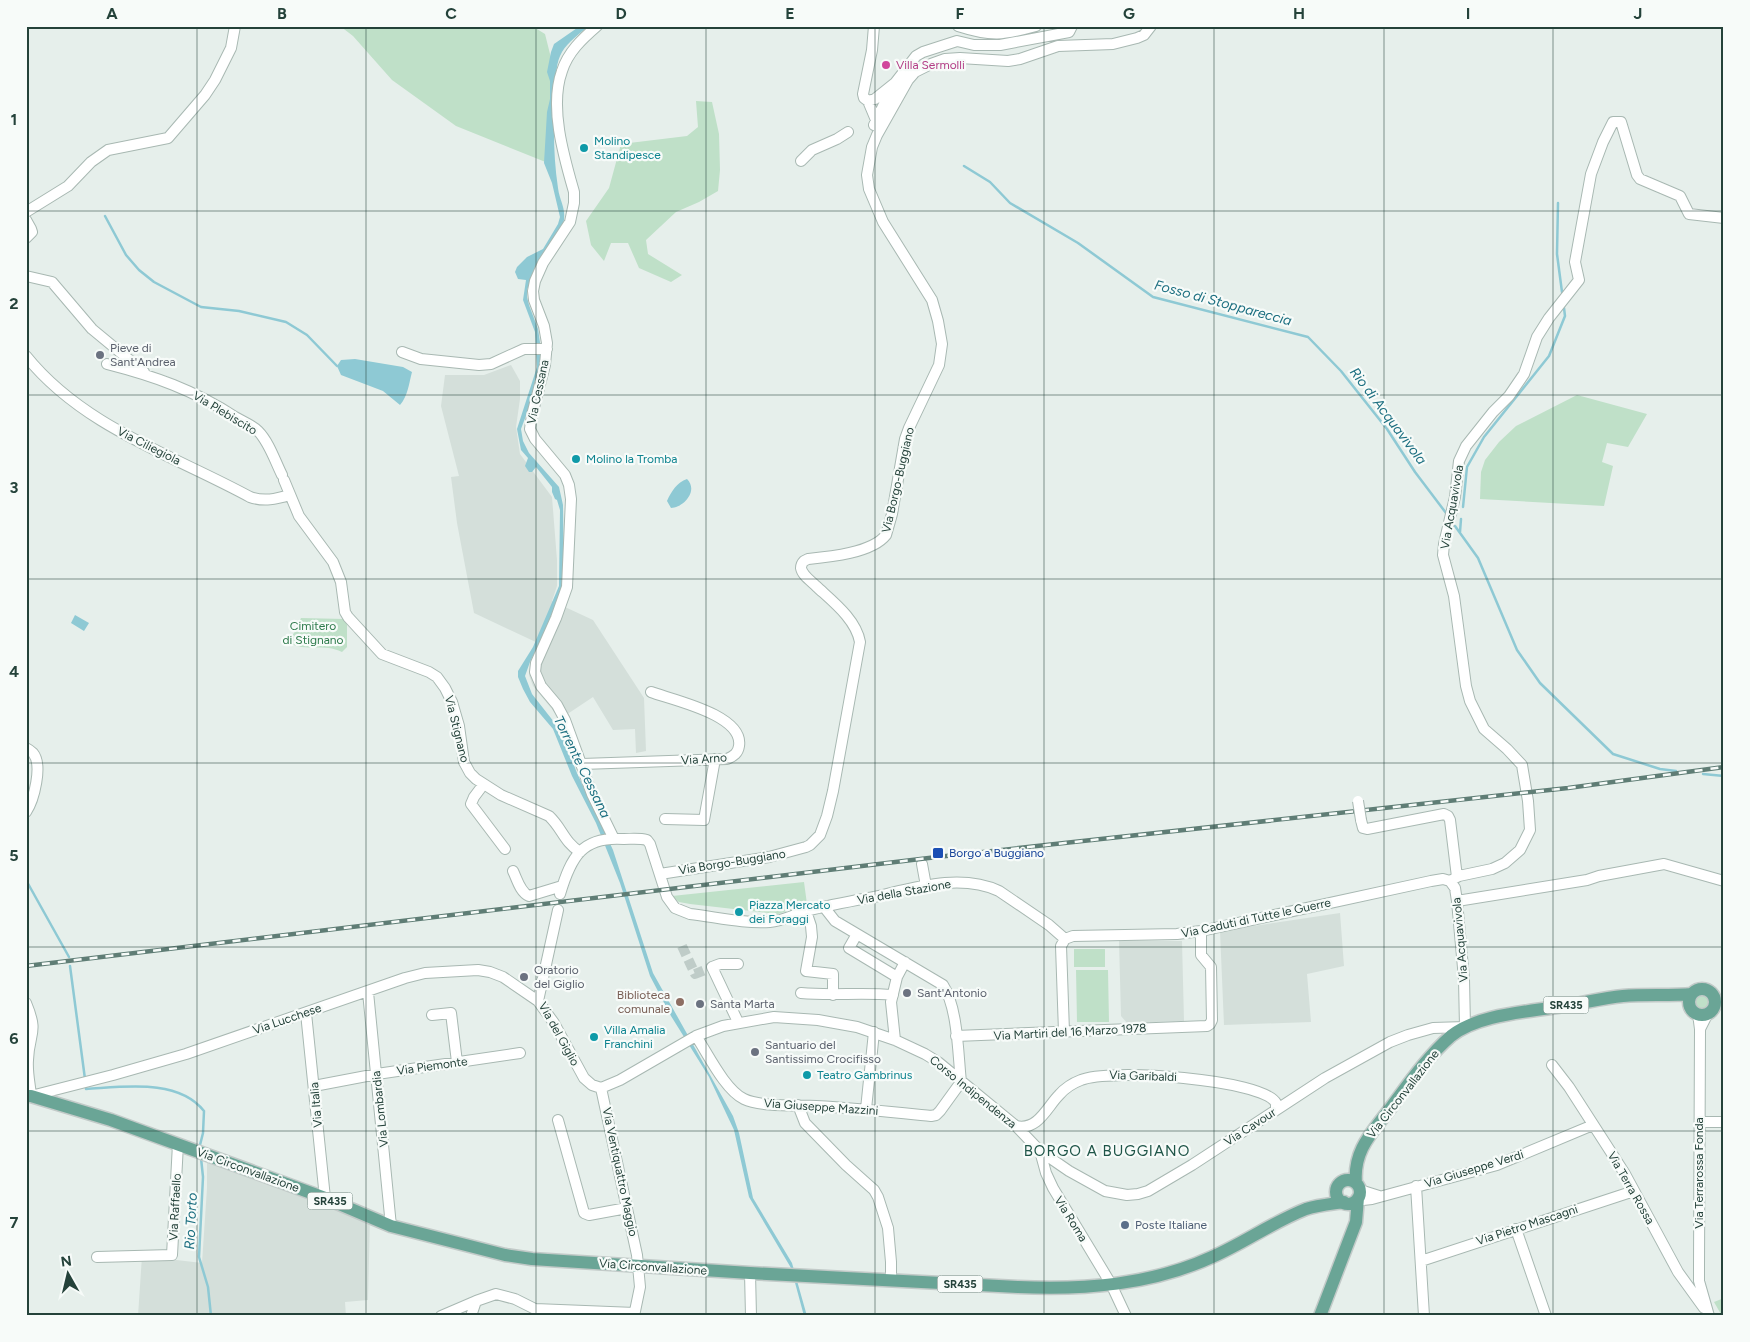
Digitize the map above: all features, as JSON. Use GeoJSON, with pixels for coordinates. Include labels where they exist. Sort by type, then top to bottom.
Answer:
{"type":"FeatureCollection","features":[{"type":"Feature","properties":{"kind":"main road","name":"SR435"},"geometry":{"type":"LineString","coordinates":[[1466,1027],[1504,1016],[1622,996],[1668,996],[1708,1002]]}},
{"type":"Feature","properties":{"kind":"main road","name":"Via Circonvallazione"},"geometry":{"type":"LineString","coordinates":[[28,1096],[111,1120],[324,1198],[391,1226],[505,1255],[532,1259],[750,1273],[1053,1289],[1111,1284],[1150,1277],[1191,1266],[1257,1235],[1287,1217],[1349,1192],[1351,1158],[1355,1152],[1364,1144],[1426,1062],[1452,1036],[1466,1027]]}},
{"type":"Feature","properties":{"kind":"main road"},"geometry":{"type":"LineString","coordinates":[[1320,1316],[1358,1217],[1349,1192]]}},
{"type":"Feature","properties":{"kind":"street"},"geometry":{"type":"LineString","coordinates":[[26,212],[68,186],[91,162],[108,150],[168,138],[205,95],[215,80],[231,48],[235,26]]}},
{"type":"Feature","properties":{"kind":"street","name":"Via Cessana"},"geometry":{"type":"LineString","coordinates":[[597,26],[581,39],[572,51],[562,71],[558,85],[559,127],[574,192],[574,203],[570,222],[543,263],[534,287],[534,300],[545,331],[547,349],[530,429],[568,480],[571,499],[567,587],[534,672],[541,686],[560,710],[592,794],[613,837]]}},
{"type":"Feature","properties":{"kind":"street"},"geometry":{"type":"LineString","coordinates":[[874,26],[872,50],[863,94],[876,120]]}},
{"type":"Feature","properties":{"kind":"street"},"geometry":{"type":"LineString","coordinates":[[958,26],[984,33],[1036,26]]}},
{"type":"Feature","properties":{"kind":"street"},"geometry":{"type":"LineString","coordinates":[[877,135],[916,56],[923,52],[956,41],[986,46],[1024,41],[1069,32],[1072,26]]}},
{"type":"Feature","properties":{"kind":"street"},"geometry":{"type":"LineString","coordinates":[[868,101],[885,96],[920,69],[945,59],[1008,61],[1020,59],[1058,46],[1113,44],[1144,35],[1152,26]]}},
{"type":"Feature","properties":{"kind":"street"},"geometry":{"type":"LineString","coordinates":[[877,135],[874,132],[876,120],[885,96]]}},
{"type":"Feature","properties":{"kind":"street","name":"Via Acquavivola"},"geometry":{"type":"LineString","coordinates":[[1466,1027],[1464,979],[1457,901],[1453,879],[1492,869],[1505,863],[1520,850],[1530,830],[1528,801],[1522,766],[1507,749],[1484,729],[1476,716],[1466,686],[1454,596],[1444,555],[1444,544],[1455,497],[1459,461],[1466,446],[1492,412],[1509,396],[1524,374],[1537,337],[1549,318],[1579,280],[1576,262],[1591,174],[1613,122],[1621,122],[1637,175],[1640,179],[1680,196],[1689,214],[1724,218]]}},
{"type":"Feature","properties":{"kind":"street"},"geometry":{"type":"LineString","coordinates":[[801,161],[812,150],[848,132]]}},
{"type":"Feature","properties":{"kind":"street","name":"Via Borgo-Buggiano"},"geometry":{"type":"LineString","coordinates":[[660,874],[769,857],[810,846],[820,834],[827,816],[860,642],[859,636],[852,624],[839,608],[808,579],[801,566],[808,559],[847,553],[863,548],[880,541],[886,535],[892,514],[907,433],[935,374],[941,356],[941,335],[932,300],[883,222],[869,189],[867,175],[872,147],[877,135]]}},
{"type":"Feature","properties":{"kind":"street"},"geometry":{"type":"LineString","coordinates":[[26,220],[32,232],[26,238]]}},
{"type":"Feature","properties":{"kind":"street"},"geometry":{"type":"LineString","coordinates":[[26,276],[52,282],[81,318],[147,374]]}},
{"type":"Feature","properties":{"kind":"street"},"geometry":{"type":"LineString","coordinates":[[402,352],[413,357],[443,362],[484,365],[520,350],[532,348],[547,349]]}},
{"type":"Feature","properties":{"kind":"street","name":"Via Ciliegiola"},"geometry":{"type":"LineString","coordinates":[[26,356],[74,403],[104,424],[250,497],[272,500],[290,495]]}},
{"type":"Feature","properties":{"kind":"street"},"geometry":{"type":"LineString","coordinates":[[107,364],[147,374]]}},
{"type":"Feature","properties":{"kind":"street","name":"Via Plebiscito"},"geometry":{"type":"LineString","coordinates":[[147,374],[199,396],[257,431],[267,445],[290,495]]}},
{"type":"Feature","properties":{"kind":"street","name":"Via Stignano"},"geometry":{"type":"LineString","coordinates":[[290,495],[299,516],[333,562],[338,574],[345,612],[348,617],[382,654],[429,672],[437,677],[445,688],[452,702],[459,726],[464,762],[470,773],[483,784],[549,816],[565,839],[580,852]]}},
{"type":"Feature","properties":{"kind":"street","name":"Via Arno"},"geometry":{"type":"LineString","coordinates":[[582,764],[727,759],[734,756],[739,749],[738,735],[732,726],[715,714],[651,692]]}},
{"type":"Feature","properties":{"kind":"street"},"geometry":{"type":"LineString","coordinates":[[26,748],[34,753],[38,770],[31,805],[26,812]]}},
{"type":"Feature","properties":{"kind":"street"},"geometry":{"type":"LineString","coordinates":[[665,819],[704,820],[715,759]]}},
{"type":"Feature","properties":{"kind":"street"},"geometry":{"type":"LineString","coordinates":[[483,784],[471,804],[505,849]]}},
{"type":"Feature","properties":{"kind":"street"},"geometry":{"type":"LineString","coordinates":[[1358,801],[1363,828],[1367,829],[1444,814],[1448,816],[1450,820],[1453,879]]}},
{"type":"Feature","properties":{"kind":"street"},"geometry":{"type":"LineString","coordinates":[[513,871],[522,890],[529,896],[561,890],[566,873],[580,852],[590,842],[613,837]]}},
{"type":"Feature","properties":{"kind":"street","name":"Via della Stazione"},"geometry":{"type":"LineString","coordinates":[[613,837],[647,840],[650,844],[667,898],[672,905],[682,912],[734,920],[769,922],[816,909],[926,886],[960,883],[990,887],[1018,904],[1065,939]]}},
{"type":"Feature","properties":{"kind":"street"},"geometry":{"type":"LineString","coordinates":[[922,864],[926,886]]}},
{"type":"Feature","properties":{"kind":"street"},"geometry":{"type":"LineString","coordinates":[[1457,901],[1587,880],[1664,864],[1724,881]]}},
{"type":"Feature","properties":{"kind":"street","name":"Via Caduti di Tutte le Guerre"},"geometry":{"type":"LineString","coordinates":[[1065,939],[1073,936],[1177,934],[1431,881],[1453,879]]}},
{"type":"Feature","properties":{"kind":"street"},"geometry":{"type":"LineString","coordinates":[[833,995],[833,974],[806,971],[812,937],[811,926],[816,909],[944,985],[950,1000],[961,1082]]}},
{"type":"Feature","properties":{"kind":"street","name":"Via del Giglio"},"geometry":{"type":"LineString","coordinates":[[558,910],[538,1001],[554,1024],[584,1078],[592,1085],[600,1088]]}},
{"type":"Feature","properties":{"kind":"street","name":"Via Martiri del 16 Marzo 1978"},"geometry":{"type":"LineString","coordinates":[[956,1036],[1207,1026],[1212,1020],[1211,967],[1201,955],[1201,930]]}},
{"type":"Feature","properties":{"kind":"street"},"geometry":{"type":"LineString","coordinates":[[858,934],[849,948],[898,977]]}},
{"type":"Feature","properties":{"kind":"street"},"geometry":{"type":"LineString","coordinates":[[1064,1032],[1061,946],[1065,939]]}},
{"type":"Feature","properties":{"kind":"street"},"geometry":{"type":"LineString","coordinates":[[895,1040],[891,1002],[898,977],[905,962]]}},
{"type":"Feature","properties":{"kind":"street"},"geometry":{"type":"LineString","coordinates":[[738,964],[720,964],[712,967],[738,1022]]}},
{"type":"Feature","properties":{"kind":"street","name":"Via Lucchese"},"geometry":{"type":"LineString","coordinates":[[28,1096],[162,1061],[405,978],[425,973],[478,970],[490,972],[503,976],[538,1001]]}},
{"type":"Feature","properties":{"kind":"street","name":"Via Lombardia"},"geometry":{"type":"LineString","coordinates":[[368,992],[391,1226]]}},
{"type":"Feature","properties":{"kind":"street"},"geometry":{"type":"LineString","coordinates":[[801,993],[893,995]]}},
{"type":"Feature","properties":{"kind":"street","name":"Via Terrarossa Fonda"},"geometry":{"type":"LineString","coordinates":[[1708,1002],[1700,1029],[1699,1264],[1699,1281],[1708,1314]]}},
{"type":"Feature","properties":{"kind":"street"},"geometry":{"type":"LineString","coordinates":[[26,1003],[34,1027],[28,1060],[28,1096]]}},
{"type":"Feature","properties":{"kind":"street","name":"Via Italia"},"geometry":{"type":"LineString","coordinates":[[306,1013],[324,1198]]}},
{"type":"Feature","properties":{"kind":"street"},"geometry":{"type":"LineString","coordinates":[[432,1016],[451,1013],[457,1062]]}},
{"type":"Feature","properties":{"kind":"street","name":"Corso Indipendenza"},"geometry":{"type":"LineString","coordinates":[[600,1088],[620,1080],[710,1029],[738,1022],[774,1017],[843,1024],[895,1040],[938,1062],[1016,1126],[1040,1151]]}},
{"type":"Feature","properties":{"kind":"street","name":"Via Cavour"},"geometry":{"type":"LineString","coordinates":[[1040,1151],[1080,1179],[1105,1191],[1120,1194],[1138,1194],[1148,1191],[1192,1164],[1325,1078],[1390,1042],[1434,1028],[1466,1027]]}},
{"type":"Feature","properties":{"kind":"street"},"geometry":{"type":"LineString","coordinates":[[866,1109],[874,1032]]}},
{"type":"Feature","properties":{"kind":"street","name":"Via Giuseppe Mazzini"},"geometry":{"type":"LineString","coordinates":[[696,1036],[730,1088],[743,1099],[751,1102],[773,1105],[866,1109],[933,1116],[940,1111],[961,1082]]}},
{"type":"Feature","properties":{"kind":"street","name":"Via Piemonte"},"geometry":{"type":"LineString","coordinates":[[314,1086],[377,1074],[520,1053]]}},
{"type":"Feature","properties":{"kind":"street","name":"Via Terra Rossa"},"geometry":{"type":"LineString","coordinates":[[1552,1065],[1569,1087],[1625,1174],[1678,1272],[1708,1314]]}},
{"type":"Feature","properties":{"kind":"street","name":"Via Garibaldi"},"geometry":{"type":"LineString","coordinates":[[1016,1126],[1025,1127],[1040,1119],[1064,1090],[1081,1080],[1100,1075],[1168,1076],[1233,1086],[1270,1097],[1276,1104],[1276,1110]]}},
{"type":"Feature","properties":{"kind":"street","name":"Via Ventiquattro Maggio"},"geometry":{"type":"LineString","coordinates":[[600,1088],[628,1208],[638,1266],[640,1287],[635,1314]]}},
{"type":"Feature","properties":{"kind":"street"},"geometry":{"type":"LineString","coordinates":[[798,1105],[805,1123],[846,1165],[874,1190],[878,1197],[888,1230],[891,1276]]}},
{"type":"Feature","properties":{"kind":"street"},"geometry":{"type":"LineString","coordinates":[[558,1120],[584,1213],[589,1215],[628,1208]]}},
{"type":"Feature","properties":{"kind":"street"},"geometry":{"type":"LineString","coordinates":[[1700,1122],[1724,1122]]}},
{"type":"Feature","properties":{"kind":"street","name":"Via Giuseppe Verdi"},"geometry":{"type":"LineString","coordinates":[[1349,1192],[1368,1200],[1505,1162],[1593,1125]]}},
{"type":"Feature","properties":{"kind":"street","name":"Via Raffaello"},"geometry":{"type":"LineString","coordinates":[[97,1257],[172,1254],[178,1144]]}},
{"type":"Feature","properties":{"kind":"street","name":"Via Roma"},"geometry":{"type":"LineString","coordinates":[[1040,1151],[1053,1188],[1111,1284],[1126,1316]]}},
{"type":"Feature","properties":{"kind":"street"},"geometry":{"type":"LineString","coordinates":[[1416,1186],[1424,1316]]}},
{"type":"Feature","properties":{"kind":"street","name":"Via Pietro Mascagni"},"geometry":{"type":"LineString","coordinates":[[1421,1261],[1634,1191]]}},
{"type":"Feature","properties":{"kind":"street"},"geometry":{"type":"LineString","coordinates":[[1516,1229],[1546,1316]]}},
{"type":"Feature","properties":{"kind":"street"},"geometry":{"type":"LineString","coordinates":[[1678,1272],[1686,1274],[1693,1272],[1699,1264]]}},
{"type":"Feature","properties":{"kind":"street"},"geometry":{"type":"LineString","coordinates":[[750,1273],[751,1316]]}},
{"type":"Feature","properties":{"kind":"street"},"geometry":{"type":"LineString","coordinates":[[441,1316],[496,1294],[515,1299],[535,1309],[635,1314]]}},
{"type":"Feature","properties":{"kind":"street"},"geometry":{"type":"LineString","coordinates":[[472,1316],[476,1301]]}},
{"type":"Feature","properties":{"kind":"shaded area"},"geometry":{"type":"Polygon","coordinates":[[[511,365],[520,381],[520,399],[516,427],[520,454],[552,497],[557,586],[552,601],[593,620],[644,698],[646,751],[636,753],[635,729],[613,730],[593,697],[560,719],[533,686],[529,675],[540,644],[474,613],[457,523],[451,477],[459,476],[441,406],[445,375],[484,375],[511,365]]]}},
{"type":"Feature","properties":{"kind":"shaded area"},"geometry":{"type":"Polygon","coordinates":[[[1340,913],[1344,966],[1307,974],[1311,1022],[1224,1025],[1220,931],[1340,913]]]}},
{"type":"Feature","properties":{"kind":"shaded area"},"geometry":{"type":"Polygon","coordinates":[[[1119,941],[1182,941],[1184,1021],[1127,1023],[1121,1016],[1119,941]]]}},
{"type":"Feature","properties":{"kind":"shaded area"},"geometry":{"type":"Polygon","coordinates":[[[207,1158],[370,1217],[368,1300],[345,1302],[346,1316],[138,1316],[142,1256],[202,1263],[207,1158]]]}},
{"type":"Feature","properties":{"kind":"green space"},"geometry":{"type":"Polygon","coordinates":[[[340,26],[532,26],[545,34],[554,70],[548,163],[456,126],[392,80],[353,36],[340,26]]]}},
{"type":"Feature","properties":{"kind":"green space"},"geometry":{"type":"Polygon","coordinates":[[[696,101],[712,102],[719,134],[720,170],[718,191],[676,212],[646,240],[648,254],[682,275],[671,282],[639,268],[628,243],[611,243],[604,261],[591,245],[586,221],[609,188],[621,144],[687,136],[698,127],[696,101]]]}},
{"type":"Feature","properties":{"kind":"green space"},"geometry":{"type":"Polygon","coordinates":[[[1577,395],[1647,414],[1628,447],[1607,443],[1602,462],[1613,466],[1604,506],[1480,499],[1481,472],[1485,460],[1499,442],[1516,426],[1577,395]]]}},
{"type":"Feature","properties":{"kind":"green space","name":"Cimitero di Stignano"},"geometry":{"type":"Polygon","coordinates":[[[301,618],[345,619],[347,625],[347,647],[342,652],[329,648],[295,646],[289,643],[301,618]]]}},
{"type":"Feature","properties":{"kind":"green space"},"geometry":{"type":"Polygon","coordinates":[[[804,882],[807,904],[778,914],[690,904],[679,902],[672,896],[804,882]]]}},
{"type":"Feature","properties":{"kind":"green space"},"geometry":{"type":"Polygon","coordinates":[[[1074,949],[1105,949],[1105,967],[1074,967],[1074,949]]]}},
{"type":"Feature","properties":{"kind":"green space"},"geometry":{"type":"Polygon","coordinates":[[[1076,970],[1108,970],[1109,1022],[1077,1022],[1076,970]]]}},
{"type":"Feature","properties":{"kind":"green space"},"geometry":{"type":"Polygon","coordinates":[[[1702,995],[1707,997],[1709,1002],[1707,1007],[1702,1009],[1697,1007],[1695,1002],[1697,997],[1702,995]]]}},
{"type":"Feature","properties":{"kind":"green space"},"geometry":{"type":"Polygon","coordinates":[[[1724,1298],[1724,1316],[1722,1316],[1714,1302],[1724,1298]]]}},
{"type":"Feature","properties":{"kind":"water"},"geometry":{"type":"Polygon","coordinates":[[[580,26],[589,26],[574,38],[562,52],[556,73],[554,150],[558,188],[564,210],[563,225],[527,290],[529,305],[538,329],[542,356],[537,386],[521,429],[523,441],[529,453],[559,487],[563,505],[564,572],[562,589],[550,622],[525,676],[532,694],[554,722],[561,739],[564,740],[577,773],[613,850],[653,973],[733,1116],[739,1133],[753,1198],[792,1263],[807,1316],[804,1316],[791,1268],[749,1197],[734,1130],[709,1077],[671,1016],[650,976],[620,883],[596,823],[572,776],[553,729],[530,702],[518,677],[518,671],[533,647],[559,586],[560,510],[552,492],[552,487],[536,467],[532,472],[529,472],[525,466],[528,458],[521,450],[517,429],[537,367],[535,332],[523,300],[526,280],[518,279],[515,272],[517,267],[527,257],[543,249],[558,224],[560,217],[552,183],[544,163],[547,112],[550,99],[550,81],[547,72],[554,44],[580,26]]]}},
{"type":"Feature","properties":{"kind":"water"},"geometry":{"type":"Polygon","coordinates":[[[355,359],[403,367],[412,372],[407,394],[400,405],[383,391],[341,375],[337,366],[341,360],[355,359]]]}},
{"type":"Feature","properties":{"kind":"water"},"geometry":{"type":"Polygon","coordinates":[[[687,479],[691,489],[688,498],[680,505],[671,508],[667,501],[670,494],[677,485],[687,479]]]}},
{"type":"Feature","properties":{"kind":"water"},"geometry":{"type":"Polygon","coordinates":[[[75,615],[89,623],[84,631],[71,623],[75,615]]]}},
{"type":"Feature","properties":{"kind":"waterway","name":"Fosso di Stoppareccia"},"geometry":{"type":"LineString","coordinates":[[964,166],[990,182],[1010,203],[1078,243],[1153,297],[1308,337],[1341,371],[1387,429],[1415,472],[1446,513]]}},
{"type":"Feature","properties":{"kind":"waterway"},"geometry":{"type":"LineString","coordinates":[[1558,203],[1557,254],[1562,292]]}},
{"type":"Feature","properties":{"kind":"waterway"},"geometry":{"type":"LineString","coordinates":[[105,216],[126,255],[139,270],[154,282],[201,307],[239,311],[286,322],[307,335],[337,366]]}},
{"type":"Feature","properties":{"kind":"waterway"},"geometry":{"type":"LineString","coordinates":[[1463,507],[1467,467],[1484,437],[1549,356],[1565,316],[1564,308]]}},
{"type":"Feature","properties":{"kind":"waterway"},"geometry":{"type":"LineString","coordinates":[[1460,532],[1461,519]]}},
{"type":"Feature","properties":{"kind":"waterway","name":"Rio di Acquavivola"},"geometry":{"type":"LineString","coordinates":[[1455,526],[1478,558],[1517,650],[1540,683],[1613,754],[1660,769],[1676,771]]}},
{"type":"Feature","properties":{"kind":"waterway","name":"Rio di Acquavivola"},"geometry":{"type":"LineString","coordinates":[[1703,774],[1724,776]]}},
{"type":"Feature","properties":{"kind":"waterway"},"geometry":{"type":"LineString","coordinates":[[26,880],[69,957]]}},
{"type":"Feature","properties":{"kind":"waterway"},"geometry":{"type":"LineString","coordinates":[[70,966],[85,1079]]}},
{"type":"Feature","properties":{"kind":"waterway"},"geometry":{"type":"LineString","coordinates":[[86,1086],[86,1089],[133,1086],[149,1087],[180,1093],[193,1100],[204,1111],[203,1133],[200,1145]]}},
{"type":"Feature","properties":{"kind":"waterway","name":"Rio Torto"},"geometry":{"type":"LineString","coordinates":[[201,1158],[203,1177],[199,1257],[208,1287],[211,1316]]}},
{"type":"Feature","properties":{"kind":"tunnel"},"geometry":{"type":"LineString","coordinates":[[682,946],[695,974],[712,967]]}},
{"type":"Feature","properties":{"kind":"railway"},"geometry":{"type":"LineString","coordinates":[[26,966],[937,857],[1568,788],[1724,767]]}},
{"type":"Feature","properties":{"kind":"place","name":"Villa Sermolli"},"geometry":{"type":"Point","coordinates":[886,65]}},
{"type":"Feature","properties":{"kind":"place","name":"Molino Standipesce"},"geometry":{"type":"Point","coordinates":[584,148]}},
{"type":"Feature","properties":{"kind":"place","name":"Pieve di Sant'Andrea"},"geometry":{"type":"Point","coordinates":[100,355]}},
{"type":"Feature","properties":{"kind":"place","name":"Molino la Tromba"},"geometry":{"type":"Point","coordinates":[576,459]}},
{"type":"Feature","properties":{"kind":"place","name":"Borgo a Buggiano"},"geometry":{"type":"Point","coordinates":[938,853]}},
{"type":"Feature","properties":{"kind":"place","name":"Piazza Mercato dei Foraggi"},"geometry":{"type":"Point","coordinates":[739,912]}},
{"type":"Feature","properties":{"kind":"place","name":"Oratorio del Giglio"},"geometry":{"type":"Point","coordinates":[524,977]}},
{"type":"Feature","properties":{"kind":"place","name":"Sant'Antonio"},"geometry":{"type":"Point","coordinates":[907,993]}},
{"type":"Feature","properties":{"kind":"place","name":"Biblioteca comunale"},"geometry":{"type":"Point","coordinates":[680,1002]}},
{"type":"Feature","properties":{"kind":"place","name":"Santa Marta"},"geometry":{"type":"Point","coordinates":[700,1004]}},
{"type":"Feature","properties":{"kind":"place","name":"Villa Amalia Franchini"},"geometry":{"type":"Point","coordinates":[594,1037]}},
{"type":"Feature","properties":{"kind":"place","name":"Santuario del Santissimo Crocifisso"},"geometry":{"type":"Point","coordinates":[755,1052]}},
{"type":"Feature","properties":{"kind":"place","name":"Teatro Gambrinus"},"geometry":{"type":"Point","coordinates":[807,1075]}},
{"type":"Feature","properties":{"kind":"place","name":"Poste Italiane"},"geometry":{"type":"Point","coordinates":[1125,1225]}},
{"type":"Feature","properties":{"kind":"district","name":"BORGO A BUGGIANO"},"geometry":{"type":"Point","coordinates":[1107,1151]}},
{"type":"Feature","properties":{"kind":"water label","name":"Torrente Cessana"},"geometry":{"type":"Point","coordinates":[582,767]}}]}
